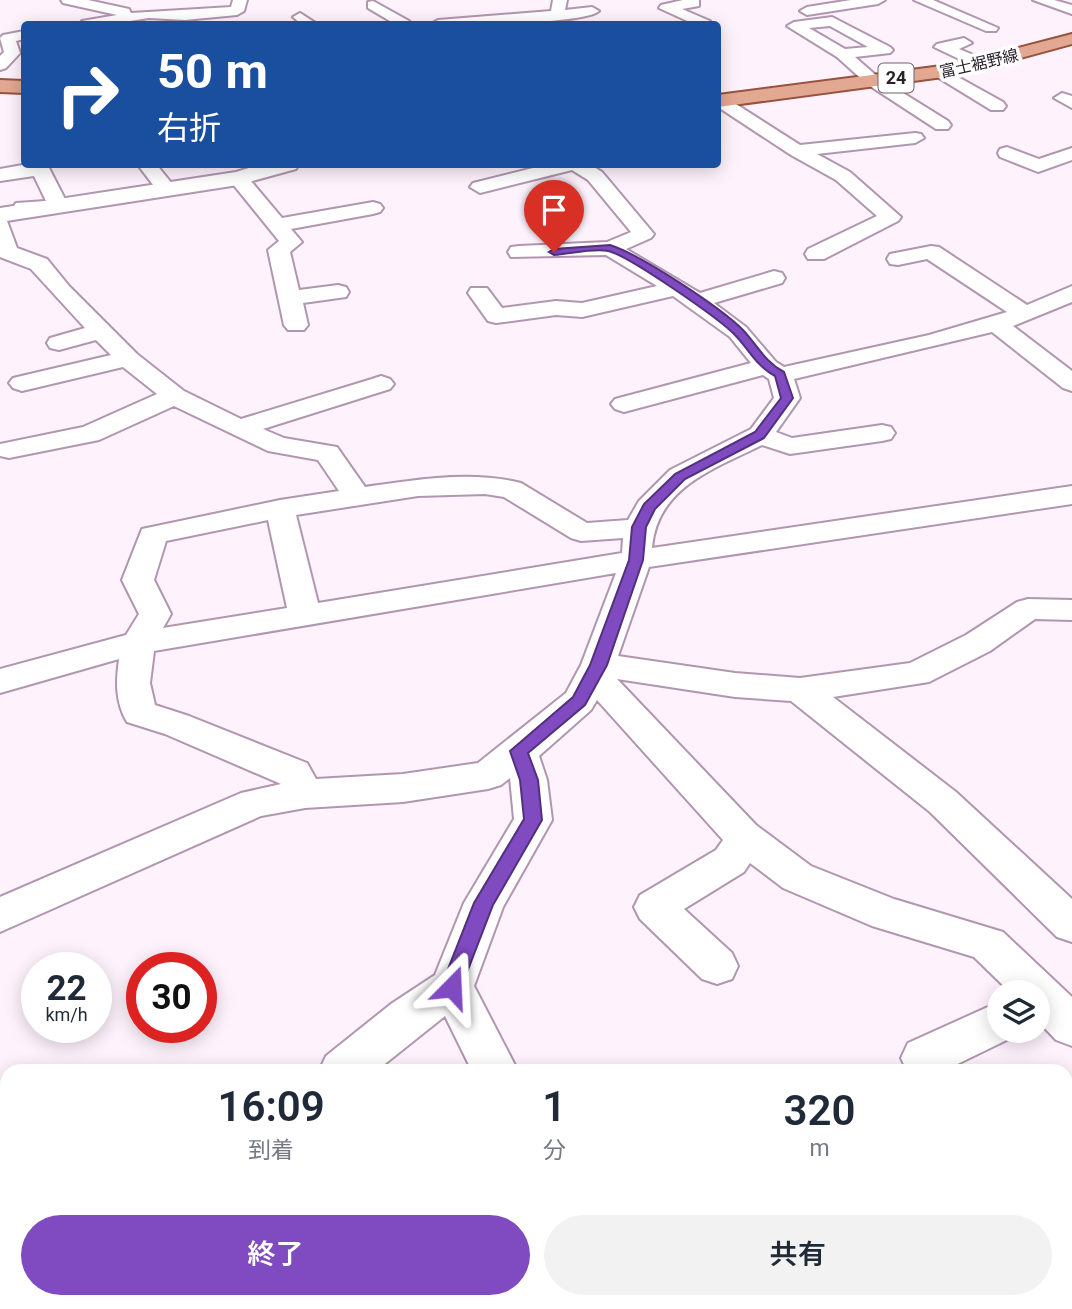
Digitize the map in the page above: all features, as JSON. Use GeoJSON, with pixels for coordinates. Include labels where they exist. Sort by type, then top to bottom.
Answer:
{"type":"FeatureCollection","features":[{"type":"Feature","properties":{"kind":"main road","name":"富士裾野線"},"geometry":{"type":"LineString","coordinates":[[721,101],[910,76],[935,80],[1072,39]]}},
{"type":"Feature","properties":{"kind":"main road"},"geometry":{"type":"LineString","coordinates":[[0,86],[21,87]]}},
{"type":"Feature","properties":{"kind":"street"},"geometry":{"type":"LineString","coordinates":[[68,0],[140,16]]}},
{"type":"Feature","properties":{"kind":"street"},"geometry":{"type":"LineString","coordinates":[[107,21],[140,16],[185,16],[237,11],[240,0]]}},
{"type":"Feature","properties":{"kind":"street"},"geometry":{"type":"LineString","coordinates":[[690,0],[694,3],[667,8],[698,21]]}},
{"type":"Feature","properties":{"kind":"street"},"geometry":{"type":"LineString","coordinates":[[801,12],[878,0]]}},
{"type":"Feature","properties":{"kind":"street"},"geometry":{"type":"LineString","coordinates":[[921,0],[991,28]]}},
{"type":"Feature","properties":{"kind":"street"},"geometry":{"type":"LineString","coordinates":[[1040,0],[1072,10]]}},
{"type":"Feature","properties":{"kind":"street"},"geometry":{"type":"LineString","coordinates":[[373,5],[399,21]]}},
{"type":"Feature","properties":{"kind":"street"},"geometry":{"type":"LineString","coordinates":[[473,21],[563,5],[592,11]]}},
{"type":"Feature","properties":{"kind":"street"},"geometry":{"type":"LineString","coordinates":[[563,5],[575,21]]}},
{"type":"Feature","properties":{"kind":"street"},"geometry":{"type":"LineString","coordinates":[[842,54],[885,50],[832,21],[794,26],[842,54],[873,80],[942,125]]}},
{"type":"Feature","properties":{"kind":"street"},"geometry":{"type":"LineString","coordinates":[[964,43],[942,47],[982,64]]}},
{"type":"Feature","properties":{"kind":"street"},"geometry":{"type":"LineString","coordinates":[[0,65],[11,45]]}},
{"type":"Feature","properties":{"kind":"street"},"geometry":{"type":"LineString","coordinates":[[935,80],[997,106]]}},
{"type":"Feature","properties":{"kind":"street"},"geometry":{"type":"LineString","coordinates":[[721,103],[796,151],[843,176],[891,217],[816,254]]}},
{"type":"Feature","properties":{"kind":"street"},"geometry":{"type":"LineString","coordinates":[[796,151],[915,138]]}},
{"type":"Feature","properties":{"kind":"street"},"geometry":{"type":"LineString","coordinates":[[1007,153],[1038,166],[1072,154]]}},
{"type":"Feature","properties":{"kind":"street"},"geometry":{"type":"LineString","coordinates":[[0,175],[33,168]]}},
{"type":"Feature","properties":{"kind":"street"},"geometry":{"type":"LineString","coordinates":[[39,168],[59,207]]}},
{"type":"Feature","properties":{"kind":"street"},"geometry":{"type":"LineString","coordinates":[[150,168],[167,190]]}},
{"type":"Feature","properties":{"kind":"street"},"geometry":{"type":"LineString","coordinates":[[0,215],[238,178],[274,168]]}},
{"type":"Feature","properties":{"kind":"street"},"geometry":{"type":"LineString","coordinates":[[481,187],[559,168]]}},
{"type":"Feature","properties":{"kind":"street"},"geometry":{"type":"LineString","coordinates":[[519,252],[610,248],[644,234],[595,176],[582,168]]}},
{"type":"Feature","properties":{"kind":"street"},"geometry":{"type":"LineString","coordinates":[[238,178],[291,242],[279,250],[296,325]]}},
{"type":"Feature","properties":{"kind":"street"},"geometry":{"type":"LineString","coordinates":[[0,209],[59,207]]}},
{"type":"Feature","properties":{"kind":"street"},"geometry":{"type":"LineString","coordinates":[[276,225],[373,208]]}},
{"type":"Feature","properties":{"kind":"street"},"geometry":{"type":"LineString","coordinates":[[0,225],[7,252],[38,264],[128,359],[176,396],[278,445],[327,453],[357,497]]}},
{"type":"Feature","properties":{"kind":"street"},"geometry":{"type":"LineString","coordinates":[[0,915],[254,803],[304,794],[403,788],[488,775],[579,701],[596,670],[649,507],[680,476],[760,435],[787,398],[773,371],[738,332],[697,301],[610,248]]}},
{"type":"Feature","properties":{"kind":"street"},"geometry":{"type":"LineString","coordinates":[[898,259],[931,252],[1025,314]]}},
{"type":"Feature","properties":{"kind":"street"},"geometry":{"type":"LineString","coordinates":[[697,301],[774,278]]}},
{"type":"Feature","properties":{"kind":"street"},"geometry":{"type":"LineString","coordinates":[[479,293],[496,316],[556,309],[582,310],[676,289]]}},
{"type":"Feature","properties":{"kind":"street"},"geometry":{"type":"LineString","coordinates":[[290,298],[338,292]]}},
{"type":"Feature","properties":{"kind":"street"},"geometry":{"type":"LineString","coordinates":[[624,404],[720,377],[773,371],[955,335],[1025,314],[1072,293]]}},
{"type":"Feature","properties":{"kind":"street"},"geometry":{"type":"LineString","coordinates":[[582,310],[599,326]]}},
{"type":"Feature","properties":{"kind":"street"},"geometry":{"type":"LineString","coordinates":[[993,323],[1072,383]]}},
{"type":"Feature","properties":{"kind":"street"},"geometry":{"type":"LineString","coordinates":[[59,343],[101,331]]}},
{"type":"Feature","properties":{"kind":"street"},"geometry":{"type":"LineString","coordinates":[[22,383],[128,359]]}},
{"type":"Feature","properties":{"kind":"street"},"geometry":{"type":"LineString","coordinates":[[240,428],[381,384]]}},
{"type":"Feature","properties":{"kind":"street"},"geometry":{"type":"LineString","coordinates":[[9,450],[90,434],[176,396]]}},
{"type":"Feature","properties":{"kind":"street"},"geometry":{"type":"LineString","coordinates":[[760,435],[790,446],[883,433]]}},
{"type":"Feature","properties":{"kind":"street"},"geometry":{"type":"LineString","coordinates":[[304,794],[294,773],[177,725],[139,713],[133,683],[138,643],[155,614],[138,580],[153,535],[281,509],[357,497],[418,488],[485,486],[511,489],[581,532],[637,544]]}},
{"type":"Feature","properties":{"kind":"street"},"geometry":{"type":"LineString","coordinates":[[0,681],[138,643],[305,615],[637,544],[1072,495]]}},
{"type":"Feature","properties":{"kind":"street"},"geometry":{"type":"LineString","coordinates":[[281,509],[305,615]]}},
{"type":"Feature","properties":{"kind":"street"},"geometry":{"type":"LineString","coordinates":[[596,670],[800,690],[917,674],[978,643],[1028,609],[1072,610]]}},
{"type":"Feature","properties":{"kind":"street"},"geometry":{"type":"LineString","coordinates":[[596,670],[745,838],[797,877],[886,914],[988,944],[1027,980]]}},
{"type":"Feature","properties":{"kind":"street"},"geometry":{"type":"LineString","coordinates":[[800,690],[943,802],[1072,925]]}},
{"type":"Feature","properties":{"kind":"street"},"geometry":{"type":"LineString","coordinates":[[351,1064],[407,1018],[452,987],[484,903],[533,820],[529,780],[519,751]]}},
{"type":"Feature","properties":{"kind":"street"},"geometry":{"type":"LineString","coordinates":[[717,966],[654,907],[730,861],[745,838]]}},
{"type":"Feature","properties":{"kind":"street"},"geometry":{"type":"LineString","coordinates":[[452,987],[491,1064]]}},
{"type":"Feature","properties":{"kind":"street"},"geometry":{"type":"LineString","coordinates":[[924,1058],[987,1028]]}},
{"type":"Feature","properties":{"kind":"route"},"geometry":{"type":"LineString","coordinates":[[452,987],[484,903],[533,820],[529,780],[519,751],[579,701],[598,665],[636,560],[639,527],[649,507],[680,476],[760,435],[787,398],[780,374],[767,367],[738,332],[697,301],[638,263],[610,248],[554,252]]}}]}
